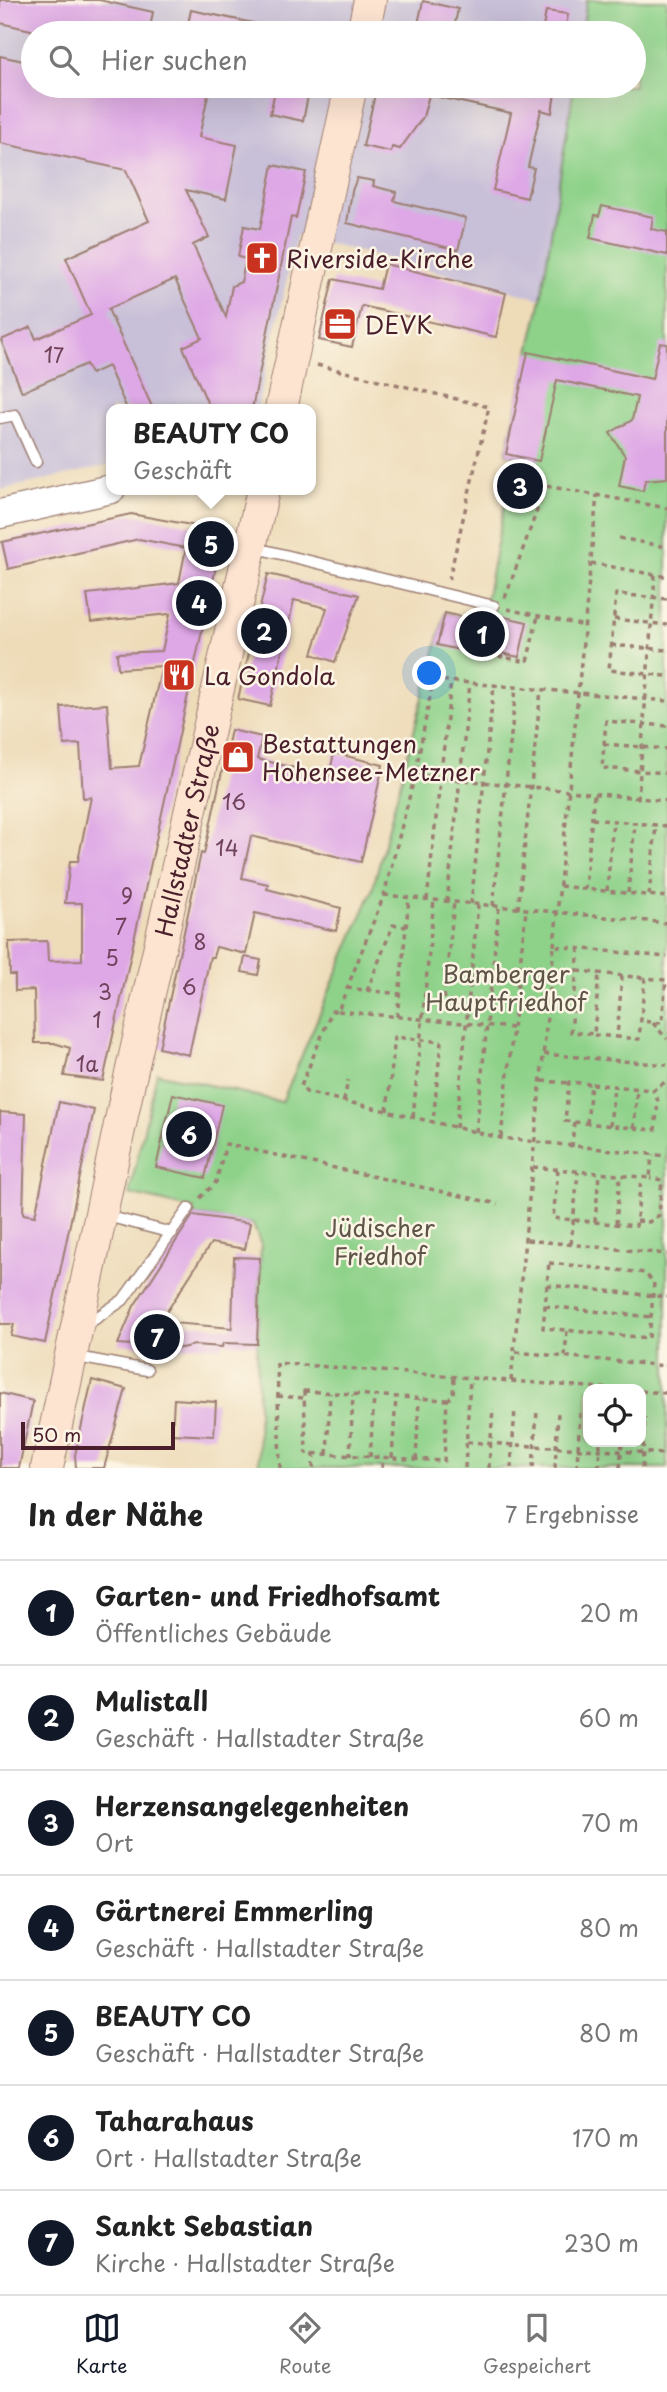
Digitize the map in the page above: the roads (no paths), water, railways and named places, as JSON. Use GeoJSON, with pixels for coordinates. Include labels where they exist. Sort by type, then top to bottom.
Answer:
{"type":"FeatureCollection","features":[{"type":"Feature","properties":{"kind":"main road"},"geometry":{"type":"LineString","coordinates":[[366,21],[370,0]]}},
{"type":"Feature","properties":{"kind":"main road"},"geometry":{"type":"LineString","coordinates":[[282,404],[348,98]]}},
{"type":"Feature","properties":{"kind":"main road","name":"Hallstadter Straße"},"geometry":{"type":"LineString","coordinates":[[101,1214],[262,495]]}},
{"type":"Feature","properties":{"kind":"main road"},"geometry":{"type":"LineString","coordinates":[[47,1468],[101,1214]]}},
{"type":"Feature","properties":{"kind":"street"},"geometry":{"type":"LineString","coordinates":[[0,514],[106,490]]}},
{"type":"Feature","properties":{"kind":"lane"},"geometry":{"type":"LineString","coordinates":[[0,418],[15,415],[36,462]]}},
{"type":"Feature","properties":{"kind":"lane"},"geometry":{"type":"LineString","coordinates":[[249,547],[495,606]]}},
{"type":"Feature","properties":{"kind":"lane"},"geometry":{"type":"LineString","coordinates":[[72,1344],[123,1300],[189,1208]]}},
{"type":"Feature","properties":{"kind":"lane"},"geometry":{"type":"LineString","coordinates":[[101,1214],[172,1233]]}},
{"type":"Feature","properties":{"kind":"lane"},"geometry":{"type":"LineString","coordinates":[[72,1344],[147,1370]]}},
{"type":"Feature","properties":{"kind":"place","name":"Riverside-Kirche"},"geometry":{"type":"Point","coordinates":[262,258]}},
{"type":"Feature","properties":{"kind":"place","name":"DEVK"},"geometry":{"type":"Point","coordinates":[340,324]}},
{"type":"Feature","properties":{"kind":"place","name":"Herzensangelegenheiten"},"geometry":{"type":"Point","coordinates":[520,486]}},
{"type":"Feature","properties":{"kind":"place","name":"BEAUTY CO"},"geometry":{"type":"Point","coordinates":[211,544]}},
{"type":"Feature","properties":{"kind":"place","name":"Gärtnerei Emmerling"},"geometry":{"type":"Point","coordinates":[199,603]}},
{"type":"Feature","properties":{"kind":"place","name":"Mulistall"},"geometry":{"type":"Point","coordinates":[264,631]}},
{"type":"Feature","properties":{"kind":"place","name":"Garten- und Friedhofsamt"},"geometry":{"type":"Point","coordinates":[482,634]}},
{"type":"Feature","properties":{"kind":"place","name":"La Gondola"},"geometry":{"type":"Point","coordinates":[179,675]}},
{"type":"Feature","properties":{"kind":"place","name":"Bestattungen Hohensee-Metzner"},"geometry":{"type":"Point","coordinates":[238,757]}},
{"type":"Feature","properties":{"kind":"place","name":"Taharahaus"},"geometry":{"type":"Point","coordinates":[189,1134]}},
{"type":"Feature","properties":{"kind":"place","name":"Sankt Sebastian"},"geometry":{"type":"Point","coordinates":[157,1337]}},
{"type":"Feature","properties":{"kind":"park label","name":"Bamberger Hauptfriedhof"},"geometry":{"type":"Point","coordinates":[506,987]}},
{"type":"Feature","properties":{"kind":"park label","name":"Jüdischer Friedhof"},"geometry":{"type":"Point","coordinates":[380,1241]}}]}
